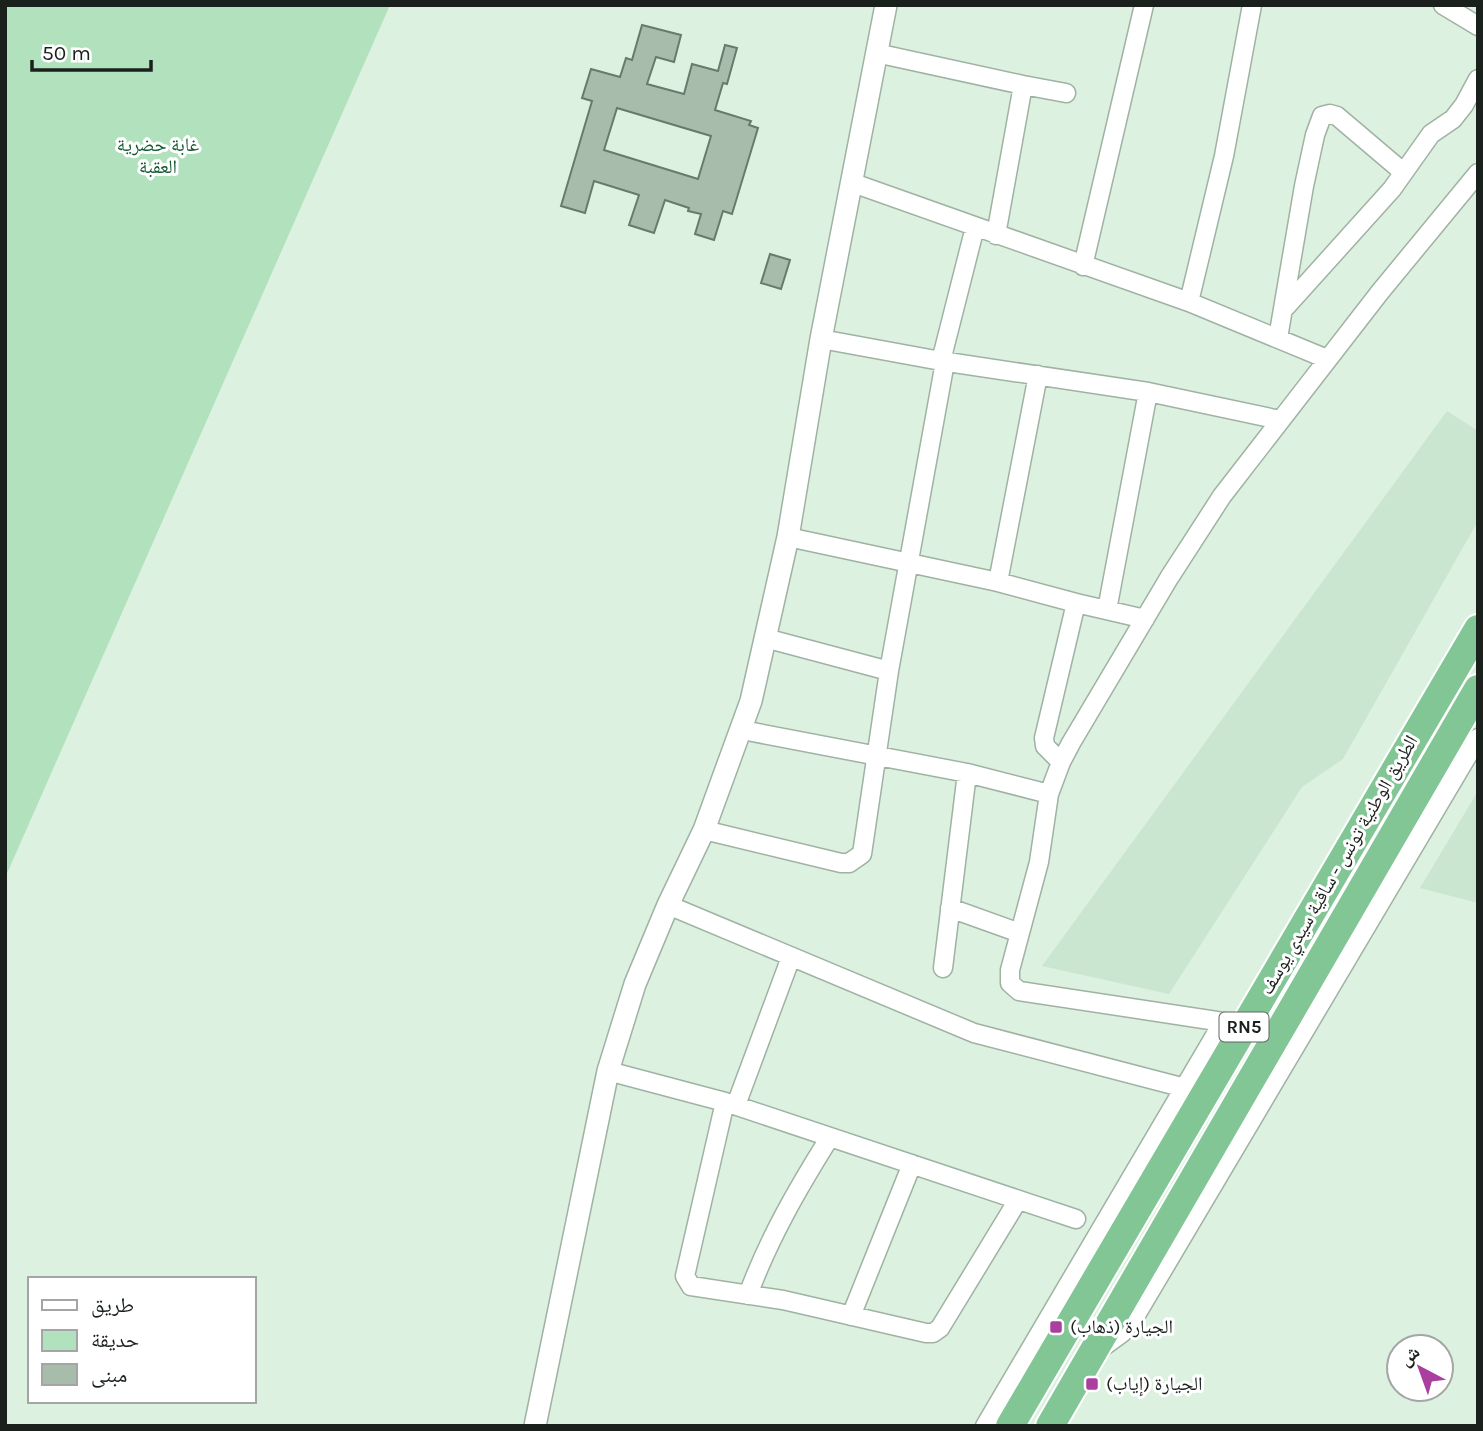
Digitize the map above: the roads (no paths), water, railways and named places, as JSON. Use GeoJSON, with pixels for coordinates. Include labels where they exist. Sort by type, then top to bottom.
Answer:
{"type":"FeatureCollection","features":[{"type":"Feature","properties":{"kind":"highway","name":"الطريق الوطنية تونس - ساقية سيدي يوسف"},"geometry":{"type":"LineString","coordinates":[[1010,1426],[1478,629]]}},
{"type":"Feature","properties":{"kind":"highway","name":"الطريق الوطنية تونس - ساقية سيدي يوسف"},"geometry":{"type":"LineString","coordinates":[[1050,1426],[1478,689]]}},
{"type":"Feature","properties":{"kind":"street"},"geometry":{"type":"LineString","coordinates":[[535,1426],[608,1071],[635,984],[668,905],[704,830],[742,730],[765,638],[788,537],[821,339],[886,5]]}},
{"type":"Feature","properties":{"kind":"street"},"geometry":{"type":"LineString","coordinates":[[1083,266],[1144,5]]}},
{"type":"Feature","properties":{"kind":"street"},"geometry":{"type":"LineString","coordinates":[[1189,302],[1224,156],[1252,5]]}},
{"type":"Feature","properties":{"kind":"street"},"geometry":{"type":"LineString","coordinates":[[1443,5],[1478,26]]}},
{"type":"Feature","properties":{"kind":"street"},"geometry":{"type":"LineString","coordinates":[[876,53],[1066,93]]}},
{"type":"Feature","properties":{"kind":"street"},"geometry":{"type":"LineString","coordinates":[[1283,310],[1392,189],[1431,134],[1453,119],[1478,79]]}},
{"type":"Feature","properties":{"kind":"street"},"geometry":{"type":"LineString","coordinates":[[996,234],[1023,85]]}},
{"type":"Feature","properties":{"kind":"street"},"geometry":{"type":"LineString","coordinates":[[1278,338],[1304,186],[1322,116],[1337,116],[1403,172]]}},
{"type":"Feature","properties":{"kind":"street"},"geometry":{"type":"LineString","coordinates":[[985,1426],[1223,1022],[1019,991],[1010,983],[1008,977],[1039,862],[1049,794],[1060,762],[1201,526],[1327,359],[1478,173]]}},
{"type":"Feature","properties":{"kind":"street"},"geometry":{"type":"LineString","coordinates":[[853,183],[1189,302],[1327,359]]}},
{"type":"Feature","properties":{"kind":"street"},"geometry":{"type":"LineString","coordinates":[[704,830],[841,863],[849,863],[862,854],[875,756],[943,362],[975,227]]}},
{"type":"Feature","properties":{"kind":"street"},"geometry":{"type":"LineString","coordinates":[[821,339],[943,362],[1148,391],[1280,419]]}},
{"type":"Feature","properties":{"kind":"street"},"geometry":{"type":"LineString","coordinates":[[998,582],[1038,375]]}},
{"type":"Feature","properties":{"kind":"street"},"geometry":{"type":"LineString","coordinates":[[1107,610],[1148,391]]}},
{"type":"Feature","properties":{"kind":"street"},"geometry":{"type":"LineString","coordinates":[[788,537],[998,582],[1145,619]]}},
{"type":"Feature","properties":{"kind":"street"},"geometry":{"type":"LineString","coordinates":[[1060,762],[1045,746],[1044,738],[1076,603]]}},
{"type":"Feature","properties":{"kind":"street"},"geometry":{"type":"LineString","coordinates":[[765,638],[889,671]]}},
{"type":"Feature","properties":{"kind":"street"},"geometry":{"type":"LineString","coordinates":[[742,730],[967,773],[1049,794]]}},
{"type":"Feature","properties":{"kind":"street"},"geometry":{"type":"LineString","coordinates":[[1093,1352],[1114,1341],[1136,1315],[1478,738]]}},
{"type":"Feature","properties":{"kind":"street"},"geometry":{"type":"LineString","coordinates":[[943,968],[967,773]]}},
{"type":"Feature","properties":{"kind":"street"},"geometry":{"type":"LineString","coordinates":[[668,905],[974,1033],[1185,1088]]}},
{"type":"Feature","properties":{"kind":"street"},"geometry":{"type":"LineString","coordinates":[[950,908],[1020,933]]}},
{"type":"Feature","properties":{"kind":"street"},"geometry":{"type":"LineString","coordinates":[[791,957],[730,1103],[685,1276],[691,1286],[748,1294],[933,1333],[940,1328],[1018,1200]]}},
{"type":"Feature","properties":{"kind":"street"},"geometry":{"type":"LineString","coordinates":[[608,1071],[730,1103],[1076,1219]]}},
{"type":"Feature","properties":{"kind":"street"},"geometry":{"type":"LineString","coordinates":[[748,1294],[761,1258],[778,1225],[830,1137]]}},
{"type":"Feature","properties":{"kind":"street"},"geometry":{"type":"LineString","coordinates":[[850,1316],[912,1164]]}},
{"type":"Feature","properties":{"kind":"place","name":"الجيارة (ذهاب)"},"geometry":{"type":"Point","coordinates":[1056,1327]}},
{"type":"Feature","properties":{"kind":"place","name":"الجيارة (إياب)"},"geometry":{"type":"Point","coordinates":[1092,1384]}},
{"type":"Feature","properties":{"kind":"park label","name":"غابة حضرية العقبة"},"geometry":{"type":"Point","coordinates":[158,156]}}]}
